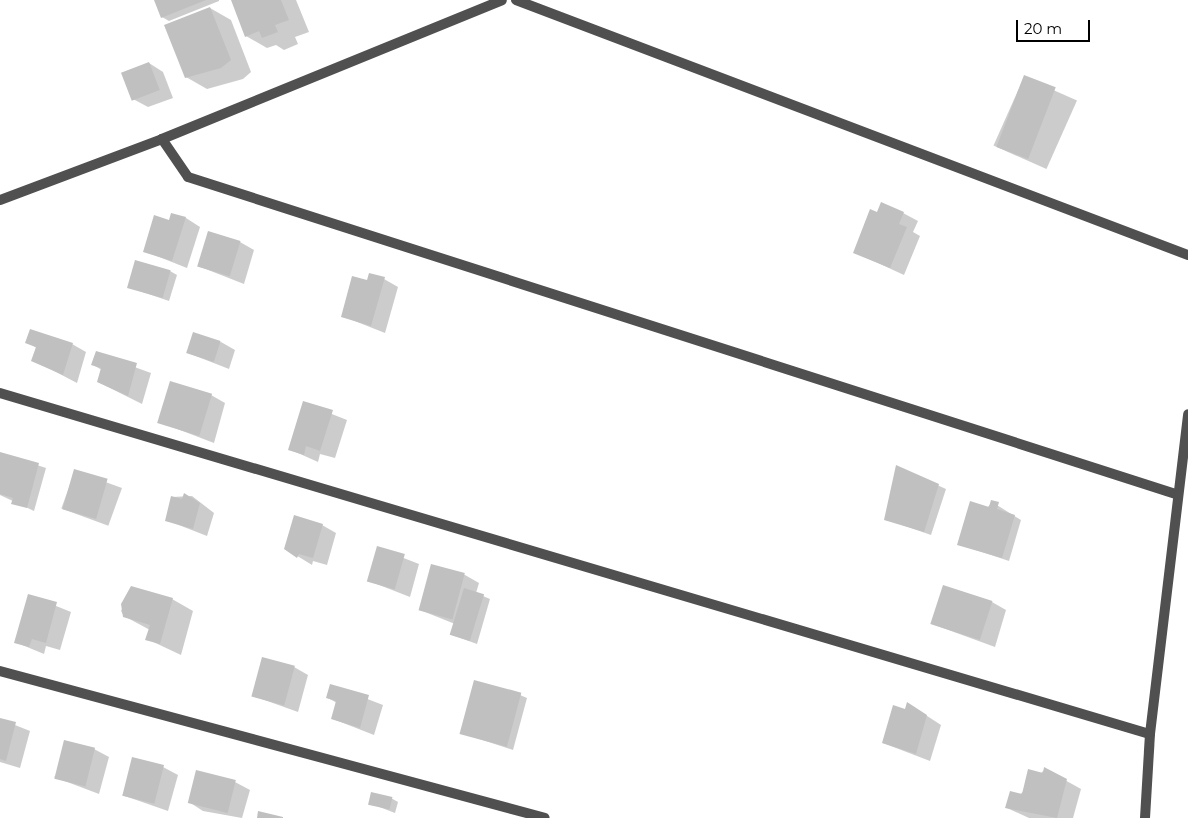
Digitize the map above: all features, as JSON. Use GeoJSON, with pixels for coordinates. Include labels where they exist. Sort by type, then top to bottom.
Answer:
{"type":"FeatureCollection","features":[{"type":"Feature","properties":{"kind":"lane"},"geometry":{"type":"LineString","coordinates":[[0,200],[162,139],[502,0]]}},
{"type":"Feature","properties":{"kind":"lane"},"geometry":{"type":"LineString","coordinates":[[516,0],[1188,255]]}},
{"type":"Feature","properties":{"kind":"lane"},"geometry":{"type":"LineString","coordinates":[[162,139],[188,177],[1176,494]]}},
{"type":"Feature","properties":{"kind":"lane"},"geometry":{"type":"LineString","coordinates":[[0,393],[1150,734]]}},
{"type":"Feature","properties":{"kind":"lane"},"geometry":{"type":"LineString","coordinates":[[1145,818],[1150,734],[1176,494],[1188,414]]}},
{"type":"Feature","properties":{"kind":"lane"},"geometry":{"type":"LineString","coordinates":[[0,671],[545,818]]}},
{"type":"Feature","properties":{"kind":"building"},"geometry":{"type":"Polygon","coordinates":[[[154,0],[206,0],[161,18],[154,0]]]}},
{"type":"Feature","properties":{"kind":"building"},"geometry":{"type":"Polygon","coordinates":[[[231,0],[281,0],[289,20],[275,25],[278,32],[262,38],[259,31],[245,37],[231,0]]]}},
{"type":"Feature","properties":{"kind":"building"},"geometry":{"type":"Polygon","coordinates":[[[210,7],[231,60],[221,68],[185,78],[164,25],[210,7]]]}},
{"type":"Feature","properties":{"kind":"building"},"geometry":{"type":"Polygon","coordinates":[[[149,62],[160,90],[132,101],[121,73],[149,62]]]}},
{"type":"Feature","properties":{"kind":"building"},"geometry":{"type":"Polygon","coordinates":[[[1024,75],[1056,87],[1028,159],[996,147],[1024,75]]]}},
{"type":"Feature","properties":{"kind":"building"},"geometry":{"type":"Polygon","coordinates":[[[881,202],[904,212],[899,224],[907,227],[890,268],[853,253],[870,209],[877,212],[881,202]]]}},
{"type":"Feature","properties":{"kind":"building"},"geometry":{"type":"Polygon","coordinates":[[[171,213],[186,217],[172,261],[143,252],[154,215],[169,220],[171,213]]]}},
{"type":"Feature","properties":{"kind":"building"},"geometry":{"type":"Polygon","coordinates":[[[208,231],[241,241],[230,276],[197,266],[208,231]]]}},
{"type":"Feature","properties":{"kind":"building"},"geometry":{"type":"Polygon","coordinates":[[[135,260],[171,270],[163,298],[127,288],[135,260]]]}},
{"type":"Feature","properties":{"kind":"building"},"geometry":{"type":"Polygon","coordinates":[[[369,273],[385,277],[371,326],[341,317],[352,276],[367,280],[369,273]]]}},
{"type":"Feature","properties":{"kind":"building"},"geometry":{"type":"Polygon","coordinates":[[[30,329],[73,343],[63,375],[31,361],[36,347],[25,343],[30,329]]]}},
{"type":"Feature","properties":{"kind":"building"},"geometry":{"type":"Polygon","coordinates":[[[193,332],[221,341],[214,362],[186,353],[193,332]]]}},
{"type":"Feature","properties":{"kind":"building"},"geometry":{"type":"Polygon","coordinates":[[[96,351],[137,363],[128,396],[97,382],[101,368],[91,365],[96,351]]]}},
{"type":"Feature","properties":{"kind":"building"},"geometry":{"type":"Polygon","coordinates":[[[170,381],[212,394],[199,436],[157,423],[170,381]]]}},
{"type":"Feature","properties":{"kind":"building"},"geometry":{"type":"Polygon","coordinates":[[[303,401],[333,410],[320,451],[306,446],[304,455],[288,450],[303,401]]]}},
{"type":"Feature","properties":{"kind":"building"},"geometry":{"type":"Polygon","coordinates":[[[0,452],[39,463],[27,508],[11,504],[13,498],[0,494],[0,452]]]}},
{"type":"Feature","properties":{"kind":"building"},"geometry":{"type":"Polygon","coordinates":[[[896,465],[939,484],[924,532],[884,520],[896,465]]]}},
{"type":"Feature","properties":{"kind":"building"},"geometry":{"type":"Polygon","coordinates":[[[74,469],[108,479],[96,519],[62,509],[74,469]]]}},
{"type":"Feature","properties":{"kind":"building"},"geometry":{"type":"Polygon","coordinates":[[[184,493],[200,503],[193,529],[165,521],[171,496],[182,499],[184,493]]]}},
{"type":"Feature","properties":{"kind":"building"},"geometry":{"type":"Polygon","coordinates":[[[991,500],[999,502],[997,509],[1015,515],[1002,558],[957,545],[970,501],[989,507],[991,500]]]}},
{"type":"Feature","properties":{"kind":"building"},"geometry":{"type":"Polygon","coordinates":[[[294,515],[323,524],[313,558],[299,554],[297,558],[284,549],[294,515]]]}},
{"type":"Feature","properties":{"kind":"building"},"geometry":{"type":"Polygon","coordinates":[[[377,546],[405,554],[395,590],[367,582],[377,546]]]}},
{"type":"Feature","properties":{"kind":"building"},"geometry":{"type":"Polygon","coordinates":[[[431,564],[465,573],[452,619],[419,610],[431,564]]]}},
{"type":"Feature","properties":{"kind":"building"},"geometry":{"type":"Polygon","coordinates":[[[943,585],[992,601],[980,640],[930,624],[943,585]]]}},
{"type":"Feature","properties":{"kind":"building"},"geometry":{"type":"Polygon","coordinates":[[[131,586],[173,598],[160,644],[145,640],[150,625],[123,617],[121,604],[131,586]]]}},
{"type":"Feature","properties":{"kind":"building"},"geometry":{"type":"Polygon","coordinates":[[[464,588],[484,594],[470,641],[450,635],[464,588]]]}},
{"type":"Feature","properties":{"kind":"building"},"geometry":{"type":"Polygon","coordinates":[[[28,594],[57,602],[46,643],[32,639],[29,647],[14,643],[28,594]]]}},
{"type":"Feature","properties":{"kind":"building"},"geometry":{"type":"Polygon","coordinates":[[[262,657],[295,666],[284,705],[251,697],[262,657]]]}},
{"type":"Feature","properties":{"kind":"building"},"geometry":{"type":"Polygon","coordinates":[[[474,680],[521,693],[507,747],[460,734],[474,680]]]}},
{"type":"Feature","properties":{"kind":"building"},"geometry":{"type":"Polygon","coordinates":[[[330,684],[369,695],[360,728],[331,719],[336,701],[326,698],[330,684]]]}},
{"type":"Feature","properties":{"kind":"building"},"geometry":{"type":"Polygon","coordinates":[[[907,702],[927,715],[916,754],[882,743],[893,705],[905,709],[907,702]]]}},
{"type":"Feature","properties":{"kind":"building"},"geometry":{"type":"Polygon","coordinates":[[[0,718],[16,722],[6,761],[0,759],[0,718]]]}},
{"type":"Feature","properties":{"kind":"building"},"geometry":{"type":"Polygon","coordinates":[[[64,740],[95,748],[85,787],[54,779],[64,740]]]}},
{"type":"Feature","properties":{"kind":"building"},"geometry":{"type":"Polygon","coordinates":[[[132,757],[164,765],[154,804],[122,796],[132,757]]]}},
{"type":"Feature","properties":{"kind":"building"},"geometry":{"type":"Polygon","coordinates":[[[1044,767],[1067,779],[1057,818],[1005,808],[1010,791],[1022,794],[1028,769],[1043,773],[1044,767]]]}},
{"type":"Feature","properties":{"kind":"building"},"geometry":{"type":"Polygon","coordinates":[[[196,770],[236,780],[228,813],[188,803],[196,770]]]}},
{"type":"Feature","properties":{"kind":"building"},"geometry":{"type":"Polygon","coordinates":[[[371,792],[392,797],[390,810],[368,805],[371,792]]]}},
{"type":"Feature","properties":{"kind":"building"},"geometry":{"type":"Polygon","coordinates":[[[258,811],[283,817],[283,818],[257,818],[258,811]]]}}]}
